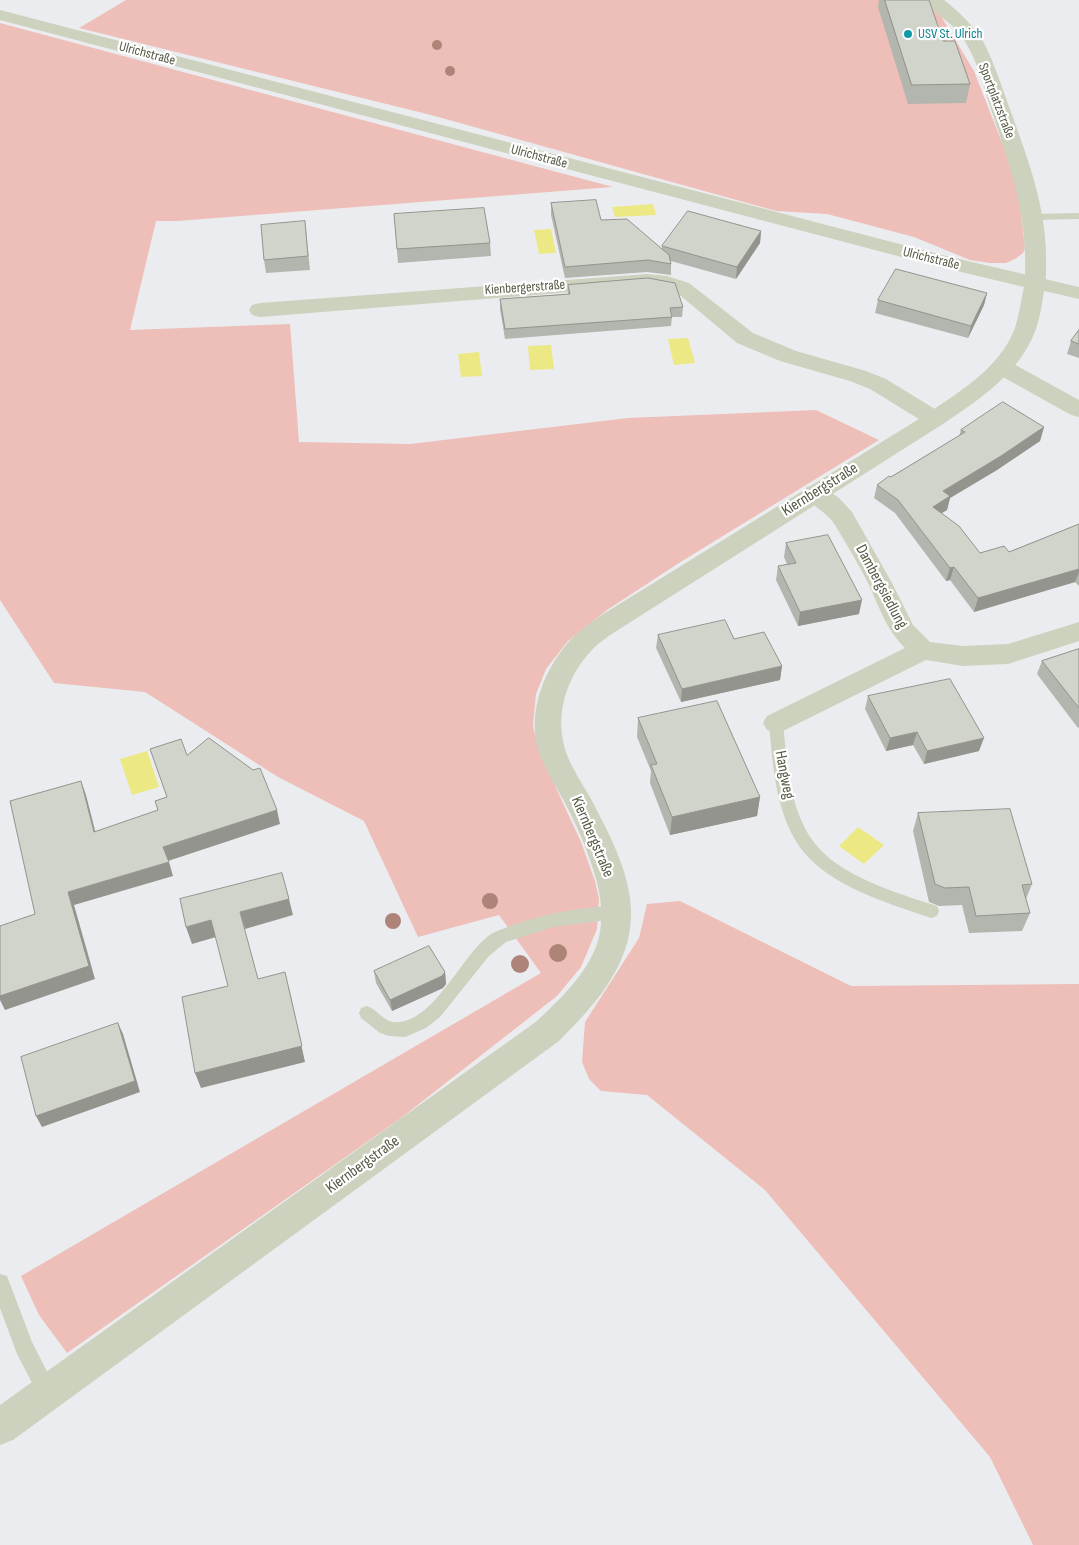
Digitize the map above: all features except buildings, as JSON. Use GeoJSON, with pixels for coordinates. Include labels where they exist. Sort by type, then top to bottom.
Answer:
{"type":"FeatureCollection","features":[{"type":"Feature","properties":{"kind":"street","name":"Sportplatzstraße"},"geometry":{"type":"LineString","coordinates":[[933,0],[959,23],[972,39],[1022,168],[1034,217],[1037,256],[1035,284]]}},
{"type":"Feature","properties":{"kind":"street","name":"Ulrichstraße"},"geometry":{"type":"LineString","coordinates":[[0,15],[667,191],[1035,284],[1079,293]]}},
{"type":"Feature","properties":{"kind":"street","name":"Kienbergerstraße"},"geometry":{"type":"LineString","coordinates":[[260,310],[647,280],[668,282],[682,286],[745,338],[788,356],[858,376],[878,384],[935,418]]}},
{"type":"Feature","properties":{"kind":"street","name":"Kiernbergstraße"},"geometry":{"type":"LineString","coordinates":[[0,1427],[548,1031],[576,1004],[600,972],[613,942],[616,913],[612,886],[603,854],[556,760],[549,737],[548,713],[553,687],[566,664],[584,643],[609,623],[980,388],[1002,367],[1017,348],[1026,327],[1035,284]]}},
{"type":"Feature","properties":{"kind":"street"},"geometry":{"type":"LineString","coordinates":[[1002,367],[1079,410]]}},
{"type":"Feature","properties":{"kind":"street","name":"Dambergsiedlung"},"geometry":{"type":"LineString","coordinates":[[815,493],[830,504],[843,518],[880,583],[903,631],[923,650]]}},
{"type":"Feature","properties":{"kind":"street"},"geometry":{"type":"LineString","coordinates":[[923,650],[963,656],[1008,654],[1079,631]]}},
{"type":"Feature","properties":{"kind":"street","name":"Hangweg"},"geometry":{"type":"LineString","coordinates":[[776,723],[923,650]]}},
{"type":"Feature","properties":{"kind":"lane"},"geometry":{"type":"LineString","coordinates":[[1034,217],[1079,216]]}},
{"type":"Feature","properties":{"kind":"lane","name":"Hangweg"},"geometry":{"type":"LineString","coordinates":[[776,723],[781,771],[791,814],[808,847],[832,868],[881,894],[931,911]]}},
{"type":"Feature","properties":{"kind":"lane"},"geometry":{"type":"LineString","coordinates":[[367,1013],[388,1028],[407,1028],[421,1024],[436,1011],[478,954],[496,938],[533,924],[566,917],[596,913],[616,913]]}},
{"type":"Feature","properties":{"kind":"lane"},"geometry":{"type":"LineString","coordinates":[[0,1283],[24,1347],[48,1392]]}},
{"type":"Feature","properties":{"kind":"shaded area"},"geometry":{"type":"Polygon","coordinates":[[[126,0],[920,0],[941,16],[974,71],[1017,181],[1025,248],[1023,253],[1006,263],[970,260],[914,237],[827,214],[776,211],[431,115],[79,28],[126,0]]]}},
{"type":"Feature","properties":{"kind":"shaded area"},"geometry":{"type":"Polygon","coordinates":[[[0,23],[613,187],[177,221],[156,221],[130,330],[290,324],[299,442],[410,444],[628,418],[816,410],[879,440],[679,563],[607,610],[568,641],[546,669],[536,694],[533,726],[539,751],[581,842],[595,881],[599,899],[597,929],[581,967],[557,996],[401,1118],[67,1353],[39,1315],[21,1276],[541,973],[499,915],[418,937],[364,821],[278,777],[145,692],[54,683],[0,600],[0,23]]]}},
{"type":"Feature","properties":{"kind":"shaded area"},"geometry":{"type":"Polygon","coordinates":[[[653,204],[656,215],[615,217],[612,207],[653,204]]]}},
{"type":"Feature","properties":{"kind":"shaded area"},"geometry":{"type":"Polygon","coordinates":[[[551,229],[556,253],[539,254],[534,230],[551,229]]]}},
{"type":"Feature","properties":{"kind":"shaded area"},"geometry":{"type":"Polygon","coordinates":[[[688,338],[695,363],[674,365],[668,339],[688,338]]]}},
{"type":"Feature","properties":{"kind":"shaded area"},"geometry":{"type":"Polygon","coordinates":[[[551,345],[554,369],[530,370],[528,346],[551,345]]]}},
{"type":"Feature","properties":{"kind":"shaded area"},"geometry":{"type":"Polygon","coordinates":[[[479,352],[482,376],[461,377],[458,354],[479,352]]]}},
{"type":"Feature","properties":{"kind":"shaded area"},"geometry":{"type":"Polygon","coordinates":[[[147,751],[159,787],[132,795],[120,759],[147,751]]]}},
{"type":"Feature","properties":{"kind":"shaded area"},"geometry":{"type":"Polygon","coordinates":[[[858,827],[884,845],[864,864],[839,846],[858,827]]]}},
{"type":"Feature","properties":{"kind":"shaded area"},"geometry":{"type":"Polygon","coordinates":[[[680,901],[851,986],[1079,984],[1079,1545],[1033,1545],[990,1457],[765,1190],[647,1095],[601,1091],[589,1079],[582,1062],[585,1022],[639,938],[647,904],[680,901]]]}},
{"type":"Feature","properties":{"kind":"place","name":"USV St. Ulrich"},"geometry":{"type":"Point","coordinates":[908,34]}}]}
